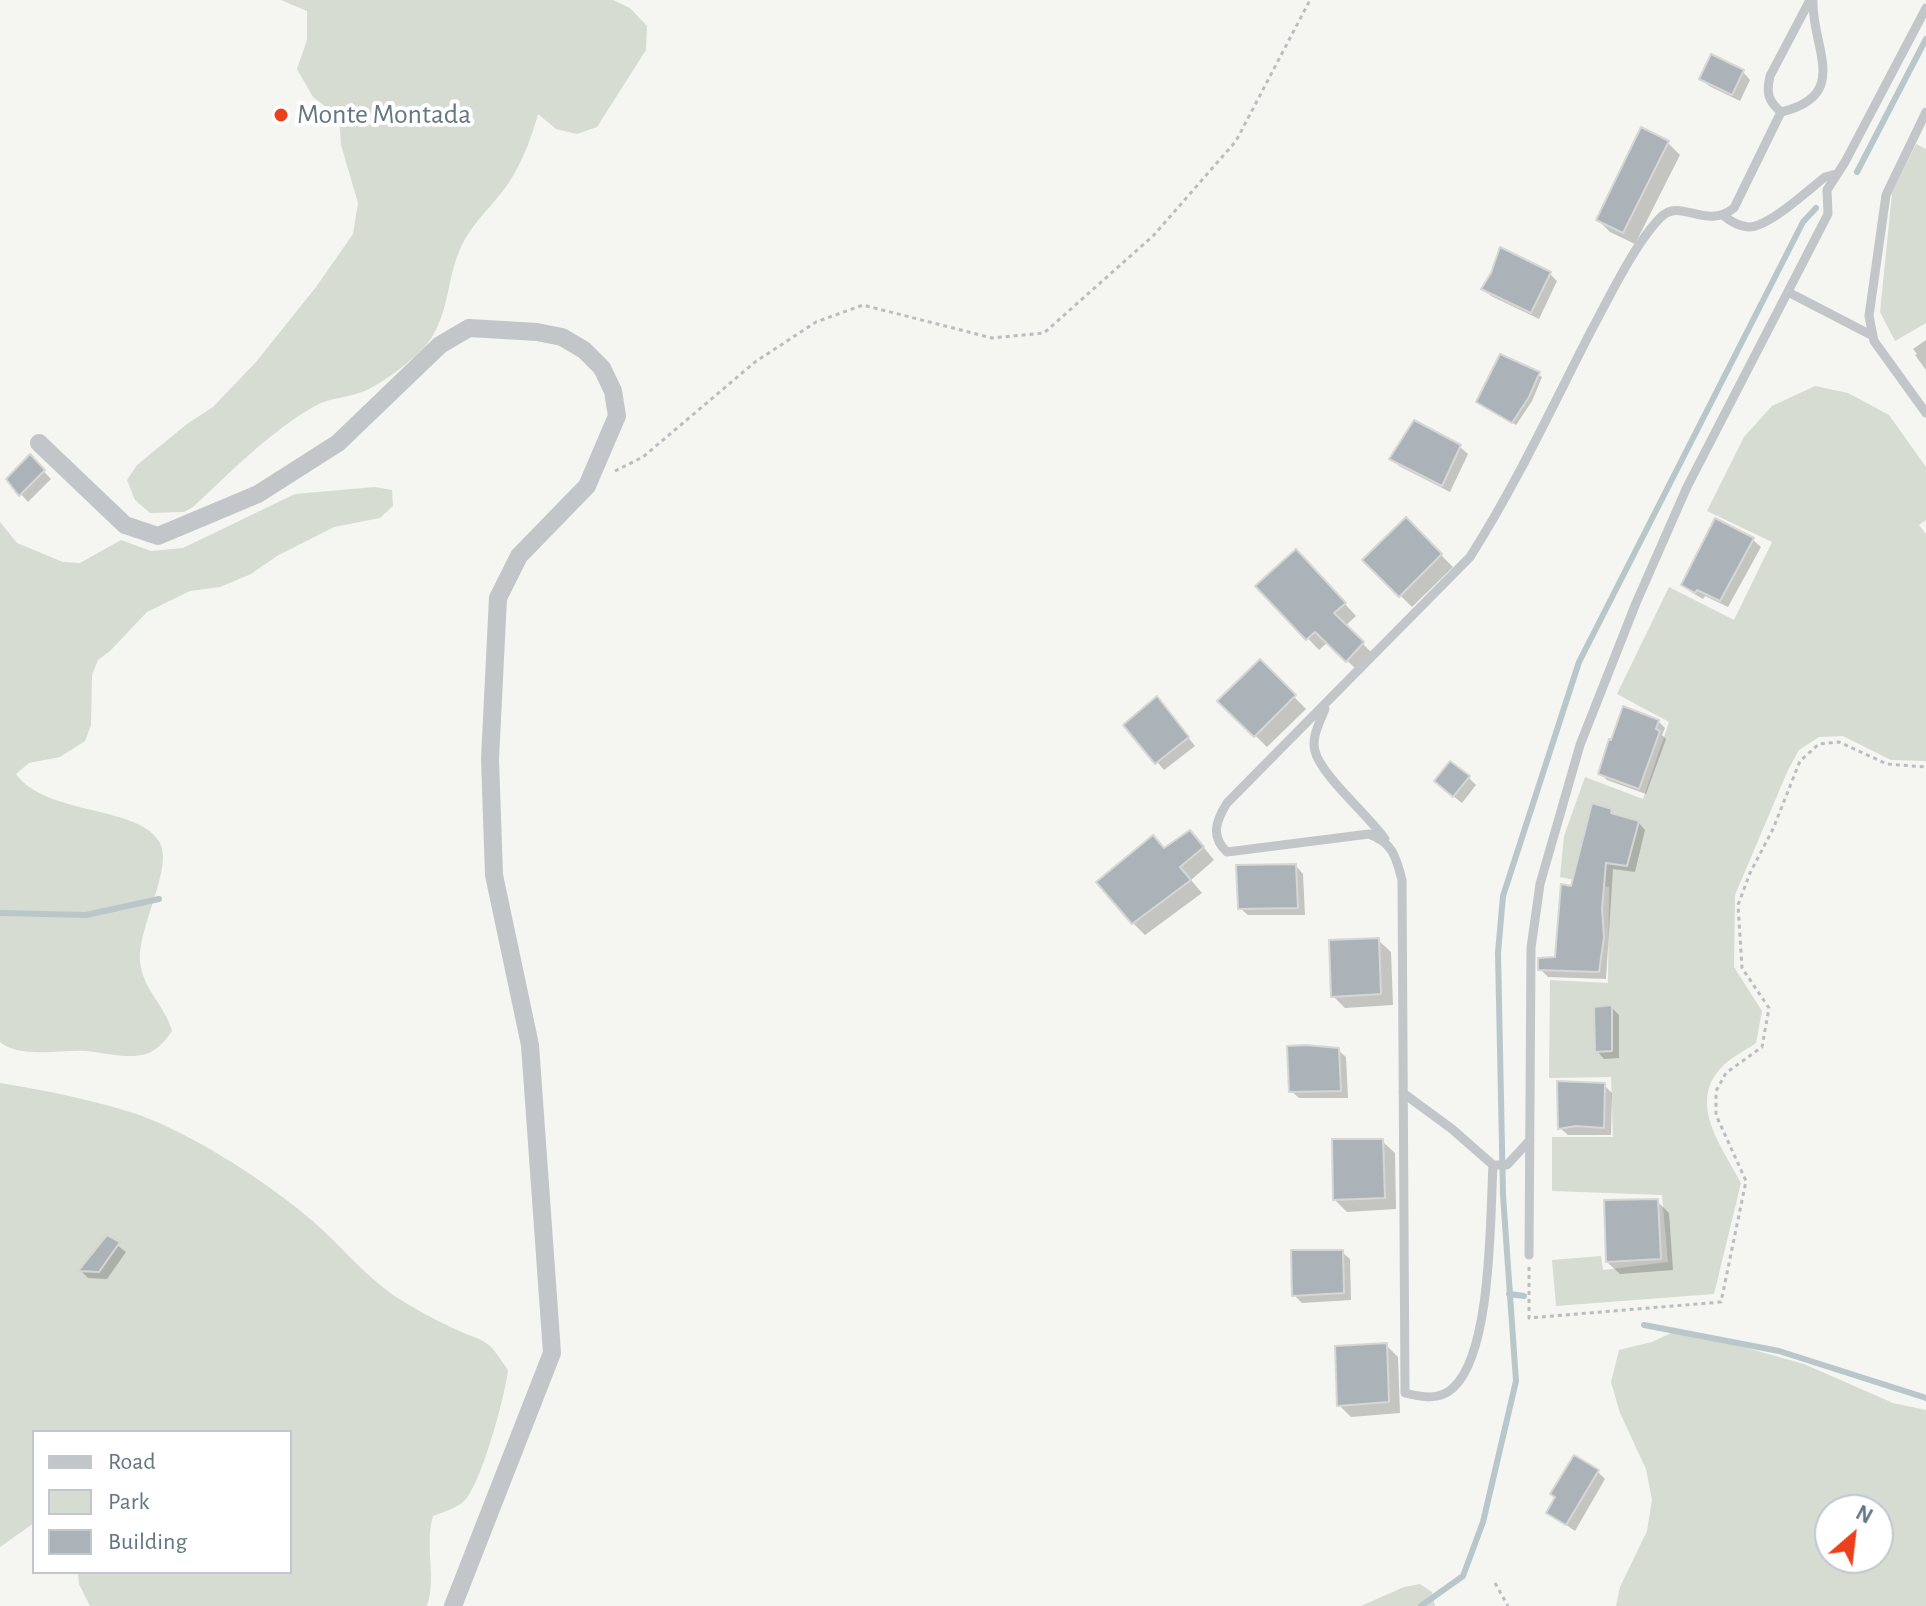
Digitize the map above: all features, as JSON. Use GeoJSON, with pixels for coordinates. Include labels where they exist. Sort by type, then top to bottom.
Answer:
{"type":"FeatureCollection","features":[{"type":"Feature","properties":{"kind":"street"},"geometry":{"type":"LineString","coordinates":[[39,443],[125,525],[158,536],[258,494],[338,443],[440,345],[469,328],[537,332],[562,337],[584,350],[602,368],[613,391],[617,416],[587,486],[519,556],[498,598],[490,759],[494,875],[530,1045],[552,1353],[453,1606]]}},
{"type":"Feature","properties":{"kind":"lane"},"geometry":{"type":"LineString","coordinates":[[1781,112],[1770,103],[1767,89],[1770,76],[1812,0]]}},
{"type":"Feature","properties":{"kind":"lane"},"geometry":{"type":"LineString","coordinates":[[1394,851],[1383,839],[1369,834],[1227,852],[1218,844],[1215,831],[1227,803],[1470,557],[1497,515],[1619,278],[1663,214],[1677,210],[1710,218],[1724,216],[1734,208],[1781,112],[1808,102],[1823,79],[1824,64],[1812,0]]}},
{"type":"Feature","properties":{"kind":"lane"},"geometry":{"type":"LineString","coordinates":[[1529,1255],[1530,1008],[1534,912],[1580,745],[1636,603],[1687,487],[1828,214],[1827,190],[1845,162],[1926,8]]}},
{"type":"Feature","properties":{"kind":"lane"},"geometry":{"type":"LineString","coordinates":[[1926,112],[1886,195],[1869,316],[1873,336],[1926,413]]}},
{"type":"Feature","properties":{"kind":"lane"},"geometry":{"type":"LineString","coordinates":[[1724,216],[1731,222],[1749,227],[1765,222],[1825,177],[1836,174]]}},
{"type":"Feature","properties":{"kind":"lane"},"geometry":{"type":"LineString","coordinates":[[1788,292],[1873,336]]}},
{"type":"Feature","properties":{"kind":"lane"},"geometry":{"type":"LineString","coordinates":[[1329,701],[1317,728],[1315,753],[1323,767],[1374,823],[1394,851],[1402,880],[1405,1393],[1426,1398],[1439,1396],[1454,1388],[1471,1360],[1483,1316],[1494,1165]]}},
{"type":"Feature","properties":{"kind":"lane"},"geometry":{"type":"LineString","coordinates":[[1403,1093],[1494,1165],[1507,1165],[1530,1140]]}},
{"type":"Feature","properties":{"kind":"path"},"geometry":{"type":"LineString","coordinates":[[615,471],[643,457],[755,362],[816,322],[863,305],[992,338],[1044,333],[1154,235],[1236,141],[1310,0]]}},
{"type":"Feature","properties":{"kind":"path"},"geometry":{"type":"LineString","coordinates":[[1529,1255],[1529,1318],[1721,1302],[1746,1181],[1716,1115],[1716,1091],[1726,1073],[1762,1047],[1769,1008],[1742,968],[1738,905],[1742,894],[1773,829],[1800,761],[1819,744],[1839,742],[1887,764],[1926,767]]}},
{"type":"Feature","properties":{"kind":"path"},"geometry":{"type":"LineString","coordinates":[[1495,1583],[1508,1606]]}},
{"type":"Feature","properties":{"kind":"green space"},"geometry":{"type":"Polygon","coordinates":[[[281,0],[613,0],[630,8],[647,26],[646,50],[597,127],[577,134],[556,129],[538,114],[513,176],[461,247],[438,325],[420,351],[375,386],[361,393],[321,403],[298,416],[251,453],[193,507],[184,512],[150,513],[135,500],[127,480],[137,465],[213,407],[256,362],[316,287],[353,234],[358,203],[341,145],[339,117],[313,97],[297,69],[307,40],[307,11],[281,0]]]}},
{"type":"Feature","properties":{"kind":"green space"},"geometry":{"type":"Polygon","coordinates":[[[1916,144],[1926,149],[1926,323],[1895,341],[1880,312],[1892,193],[1916,144]]]}},
{"type":"Feature","properties":{"kind":"green space"},"geometry":{"type":"Polygon","coordinates":[[[1815,386],[1848,393],[1889,415],[1926,467],[1926,520],[1919,525],[1926,534],[1926,761],[1891,760],[1843,736],[1819,737],[1799,750],[1735,895],[1734,967],[1762,1011],[1756,1043],[1720,1069],[1707,1097],[1712,1126],[1741,1183],[1714,1294],[1556,1306],[1552,1260],[1601,1256],[1603,1270],[1668,1262],[1662,1195],[1552,1191],[1552,1137],[1613,1137],[1611,1077],[1549,1078],[1550,980],[1608,983],[1609,887],[1560,877],[1564,836],[1585,777],[1643,799],[1669,722],[1617,694],[1669,587],[1734,620],[1772,542],[1707,511],[1744,437],[1772,406],[1815,386]]]}},
{"type":"Feature","properties":{"kind":"green space"},"geometry":{"type":"Polygon","coordinates":[[[375,487],[392,490],[393,506],[380,518],[334,527],[277,556],[251,574],[220,587],[190,591],[147,612],[98,660],[92,675],[91,725],[85,741],[60,757],[29,763],[16,774],[48,797],[133,822],[149,831],[160,843],[162,867],[144,932],[140,961],[149,989],[172,1031],[153,1051],[134,1056],[86,1051],[30,1052],[0,1042],[0,522],[17,543],[63,562],[80,563],[121,540],[151,551],[183,548],[295,494],[375,487]]]}},
{"type":"Feature","properties":{"kind":"green space"},"geometry":{"type":"Polygon","coordinates":[[[0,1083],[66,1095],[130,1112],[197,1142],[285,1199],[393,1295],[490,1346],[508,1370],[498,1418],[472,1489],[466,1499],[455,1507],[433,1516],[431,1584],[427,1606],[90,1606],[79,1584],[78,1574],[292,1574],[292,1430],[32,1430],[32,1524],[0,1547],[0,1083]]]}},
{"type":"Feature","properties":{"kind":"green space"},"geometry":{"type":"Polygon","coordinates":[[[1679,1329],[1804,1364],[1893,1403],[1926,1410],[1926,1606],[1616,1606],[1620,1587],[1647,1531],[1652,1500],[1646,1469],[1620,1413],[1611,1382],[1619,1350],[1652,1342],[1679,1329]]]}},
{"type":"Feature","properties":{"kind":"green space"},"geometry":{"type":"Polygon","coordinates":[[[1420,1584],[1432,1592],[1435,1606],[1361,1606],[1404,1587],[1420,1584]]]}},
{"type":"Feature","properties":{"kind":"building"},"geometry":{"type":"Polygon","coordinates":[[[1711,54],[1744,70],[1732,95],[1699,79],[1711,54]]]}},
{"type":"Feature","properties":{"kind":"building"},"geometry":{"type":"Polygon","coordinates":[[[1641,127],[1669,141],[1623,233],[1596,220],[1641,127]]]}},
{"type":"Feature","properties":{"kind":"building"},"geometry":{"type":"Polygon","coordinates":[[[1500,247],[1551,272],[1531,313],[1481,289],[1491,273],[1500,247]]]}},
{"type":"Feature","properties":{"kind":"building"},"geometry":{"type":"Polygon","coordinates":[[[1500,354],[1540,372],[1512,423],[1476,402],[1500,354]]]}},
{"type":"Feature","properties":{"kind":"building"},"geometry":{"type":"Polygon","coordinates":[[[1414,420],[1461,445],[1442,486],[1389,459],[1414,420]]]}},
{"type":"Feature","properties":{"kind":"building"},"geometry":{"type":"Polygon","coordinates":[[[30,454],[45,470],[19,496],[6,479],[30,454]]]}},
{"type":"Feature","properties":{"kind":"building"},"geometry":{"type":"Polygon","coordinates":[[[1406,517],[1442,554],[1399,597],[1362,560],[1406,517]]]}},
{"type":"Feature","properties":{"kind":"building"},"geometry":{"type":"Polygon","coordinates":[[[1715,518],[1754,538],[1720,601],[1681,585],[1715,518]]]}},
{"type":"Feature","properties":{"kind":"building"},"geometry":{"type":"Polygon","coordinates":[[[1296,549],[1346,603],[1334,613],[1364,642],[1346,662],[1315,632],[1306,640],[1255,586],[1296,549]]]}},
{"type":"Feature","properties":{"kind":"building"},"geometry":{"type":"Polygon","coordinates":[[[1260,659],[1296,695],[1254,737],[1217,701],[1260,659]]]}},
{"type":"Feature","properties":{"kind":"building"},"geometry":{"type":"Polygon","coordinates":[[[1157,696],[1189,737],[1155,764],[1123,725],[1157,696]]]}},
{"type":"Feature","properties":{"kind":"building"},"geometry":{"type":"Polygon","coordinates":[[[1623,706],[1659,720],[1656,729],[1660,731],[1639,789],[1598,774],[1623,706]]]}},
{"type":"Feature","properties":{"kind":"building"},"geometry":{"type":"Polygon","coordinates":[[[1450,761],[1470,776],[1453,797],[1434,781],[1450,761]]]}},
{"type":"Feature","properties":{"kind":"building"},"geometry":{"type":"Polygon","coordinates":[[[1592,803],[1612,809],[1611,813],[1639,821],[1627,866],[1606,863],[1602,909],[1604,937],[1599,972],[1538,970],[1538,958],[1555,957],[1561,884],[1571,886],[1592,803]]]}},
{"type":"Feature","properties":{"kind":"building"},"geometry":{"type":"Polygon","coordinates":[[[1190,830],[1204,847],[1180,867],[1191,880],[1132,924],[1096,882],[1153,835],[1164,848],[1190,830]]]}},
{"type":"Feature","properties":{"kind":"building"},"geometry":{"type":"Polygon","coordinates":[[[1296,864],[1298,908],[1238,909],[1236,865],[1296,864]]]}},
{"type":"Feature","properties":{"kind":"building"},"geometry":{"type":"Polygon","coordinates":[[[1379,938],[1381,994],[1331,997],[1329,940],[1379,938]]]}},
{"type":"Feature","properties":{"kind":"building"},"geometry":{"type":"Polygon","coordinates":[[[1612,1005],[1612,1051],[1595,1052],[1594,1007],[1612,1005]]]}},
{"type":"Feature","properties":{"kind":"building"},"geometry":{"type":"Polygon","coordinates":[[[1287,1046],[1339,1048],[1341,1091],[1289,1092],[1287,1046]]]}},
{"type":"Feature","properties":{"kind":"building"},"geometry":{"type":"Polygon","coordinates":[[[1557,1081],[1605,1083],[1604,1128],[1576,1126],[1558,1129],[1557,1081]]]}},
{"type":"Feature","properties":{"kind":"building"},"geometry":{"type":"Polygon","coordinates":[[[1332,1139],[1383,1139],[1385,1198],[1333,1200],[1332,1139]]]}},
{"type":"Feature","properties":{"kind":"building"},"geometry":{"type":"Polygon","coordinates":[[[1658,1199],[1661,1259],[1606,1262],[1604,1200],[1658,1199]]]}},
{"type":"Feature","properties":{"kind":"building"},"geometry":{"type":"Polygon","coordinates":[[[107,1235],[120,1242],[99,1272],[78,1271],[107,1235]]]}},
{"type":"Feature","properties":{"kind":"building"},"geometry":{"type":"Polygon","coordinates":[[[1291,1250],[1343,1250],[1344,1293],[1292,1296],[1291,1250]]]}},
{"type":"Feature","properties":{"kind":"building"},"geometry":{"type":"Polygon","coordinates":[[[1387,1343],[1389,1402],[1337,1406],[1335,1346],[1387,1343]]]}},
{"type":"Feature","properties":{"kind":"building"},"geometry":{"type":"Polygon","coordinates":[[[1574,1455],[1599,1470],[1566,1525],[1546,1513],[1555,1497],[1550,1494],[1574,1455]]]}},
{"type":"Feature","properties":{"kind":"waterway"},"geometry":{"type":"LineString","coordinates":[[1857,172],[1926,39]]}},
{"type":"Feature","properties":{"kind":"waterway"},"geometry":{"type":"LineString","coordinates":[[1421,1606],[1463,1576],[1483,1522],[1516,1381],[1503,1195],[1498,953],[1503,896],[1579,662],[1803,222],[1816,208]]}},
{"type":"Feature","properties":{"kind":"waterway"},"geometry":{"type":"LineString","coordinates":[[0,913],[86,915],[159,899]]}},
{"type":"Feature","properties":{"kind":"waterway"},"geometry":{"type":"LineString","coordinates":[[1509,1294],[1524,1296]]}},
{"type":"Feature","properties":{"kind":"waterway"},"geometry":{"type":"LineString","coordinates":[[1644,1325],[1779,1351],[1926,1398]]}},
{"type":"Feature","properties":{"kind":"place","name":"Monte Montada"},"geometry":{"type":"Point","coordinates":[281,115]}}]}
